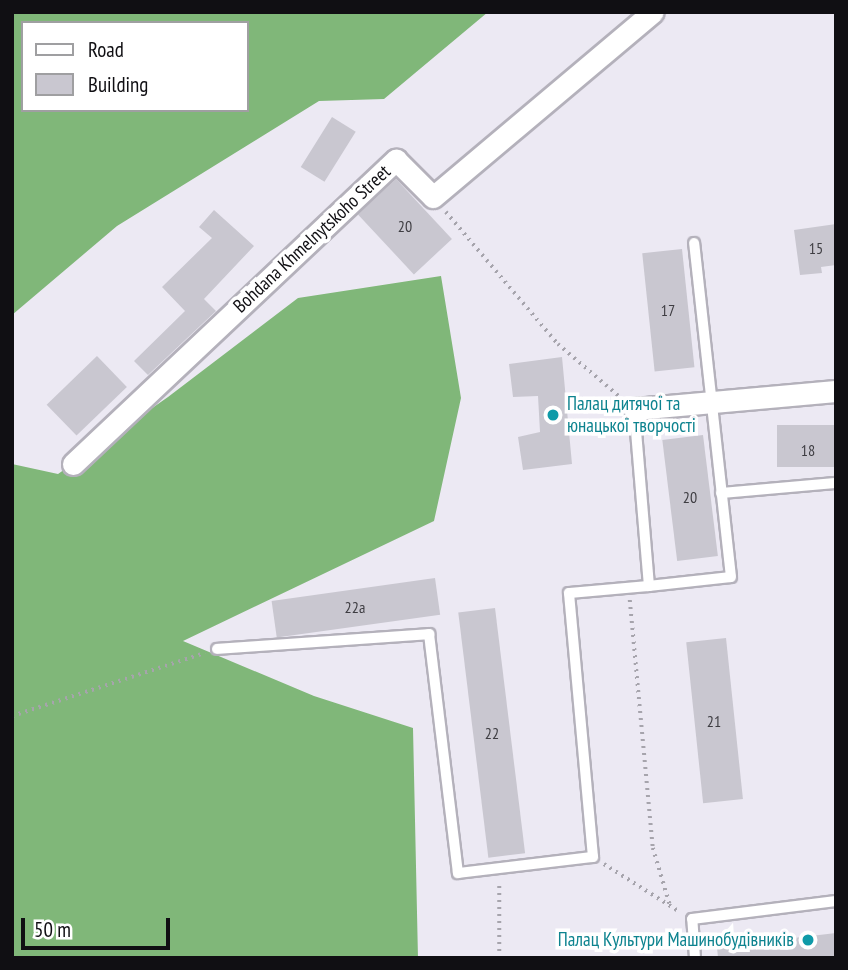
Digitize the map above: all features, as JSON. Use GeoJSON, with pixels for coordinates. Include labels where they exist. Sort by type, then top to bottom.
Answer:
{"type":"FeatureCollection","features":[{"type":"Feature","properties":{"kind":"street"},"geometry":{"type":"LineString","coordinates":[[433,197],[653,12]]}},
{"type":"Feature","properties":{"kind":"street","name":"Bohdana Khmelnytskoho Street"},"geometry":{"type":"LineString","coordinates":[[73,464],[396,160],[433,197]]}},
{"type":"Feature","properties":{"kind":"street"},"geometry":{"type":"LineString","coordinates":[[634,409],[836,391]]}},
{"type":"Feature","properties":{"kind":"lane"},"geometry":{"type":"LineString","coordinates":[[217,649],[429,634],[458,873],[593,857],[569,593],[731,576],[694,243]]}},
{"type":"Feature","properties":{"kind":"lane"},"geometry":{"type":"LineString","coordinates":[[634,409],[649,586]]}},
{"type":"Feature","properties":{"kind":"lane"},"geometry":{"type":"LineString","coordinates":[[721,493],[836,483]]}},
{"type":"Feature","properties":{"kind":"lane"},"geometry":{"type":"LineString","coordinates":[[695,958],[692,919],[836,901]]}},
{"type":"Feature","properties":{"kind":"path"},"geometry":{"type":"LineString","coordinates":[[433,197],[558,344],[634,409]]}},
{"type":"Feature","properties":{"kind":"path"},"geometry":{"type":"LineString","coordinates":[[629,588],[653,848],[670,905]]}},
{"type":"Feature","properties":{"kind":"path"},"geometry":{"type":"LineString","coordinates":[[12,716],[217,649]]}},
{"type":"Feature","properties":{"kind":"path"},"geometry":{"type":"LineString","coordinates":[[593,857],[692,919]]}},
{"type":"Feature","properties":{"kind":"path"},"geometry":{"type":"LineString","coordinates":[[499,868],[499,958]]}},
{"type":"Feature","properties":{"kind":"green space"},"geometry":{"type":"Polygon","coordinates":[[[12,12],[488,12],[384,99],[319,101],[117,226],[12,315],[12,12]]]}},
{"type":"Feature","properties":{"kind":"green space"},"geometry":{"type":"Polygon","coordinates":[[[441,276],[461,398],[434,521],[183,641],[314,696],[413,728],[418,958],[12,958],[12,464],[58,474],[168,397],[298,298],[441,276]]]}},
{"type":"Feature","properties":{"kind":"building"},"geometry":{"type":"Polygon","coordinates":[[[332,117],[356,132],[324,182],[301,167],[332,117]]]}},
{"type":"Feature","properties":{"kind":"building"},"geometry":{"type":"Polygon","coordinates":[[[396,179],[452,239],[414,274],[358,214],[396,179]]]}},
{"type":"Feature","properties":{"kind":"building"},"geometry":{"type":"Polygon","coordinates":[[[214,210],[254,246],[204,299],[216,311],[148,375],[134,361],[185,311],[162,287],[212,238],[199,227],[214,210]]]}},
{"type":"Feature","properties":{"kind":"building"},"geometry":{"type":"Polygon","coordinates":[[[836,224],[836,265],[821,267],[822,273],[800,275],[794,230],[836,224]]]}},
{"type":"Feature","properties":{"kind":"building"},"geometry":{"type":"Polygon","coordinates":[[[682,249],[694,367],[655,372],[642,253],[682,249]]]}},
{"type":"Feature","properties":{"kind":"building"},"geometry":{"type":"Polygon","coordinates":[[[97,356],[127,387],[77,436],[47,405],[97,356]]]}},
{"type":"Feature","properties":{"kind":"building","name":"Палац дитячої та юнацької творчості"},"geometry":{"type":"Polygon","coordinates":[[[562,357],[572,464],[523,470],[518,437],[540,432],[538,396],[513,397],[509,364],[562,357]]]}},
{"type":"Feature","properties":{"kind":"building"},"geometry":{"type":"Polygon","coordinates":[[[777,425],[836,425],[836,467],[777,467],[777,425]]]}},
{"type":"Feature","properties":{"kind":"building"},"geometry":{"type":"Polygon","coordinates":[[[703,435],[718,556],[677,561],[662,440],[703,435]]]}},
{"type":"Feature","properties":{"kind":"building"},"geometry":{"type":"Polygon","coordinates":[[[435,578],[440,615],[277,638],[272,601],[435,578]]]}},
{"type":"Feature","properties":{"kind":"building"},"geometry":{"type":"Polygon","coordinates":[[[495,608],[525,853],[488,858],[458,613],[495,608]]]}},
{"type":"Feature","properties":{"kind":"building"},"geometry":{"type":"Polygon","coordinates":[[[726,638],[743,799],[703,803],[686,642],[726,638]]]}},
{"type":"Feature","properties":{"kind":"building","name":"Палац Культури Машинобудівників"},"geometry":{"type":"Polygon","coordinates":[[[836,933],[836,958],[718,958],[717,947],[836,933]]]}},
{"type":"Feature","properties":{"kind":"place","name":"Палац дитячої та юнацької творчості"},"geometry":{"type":"Point","coordinates":[553,415]}},
{"type":"Feature","properties":{"kind":"place","name":"Палац Культури Машинобудівників"},"geometry":{"type":"Point","coordinates":[808,940]}}]}
